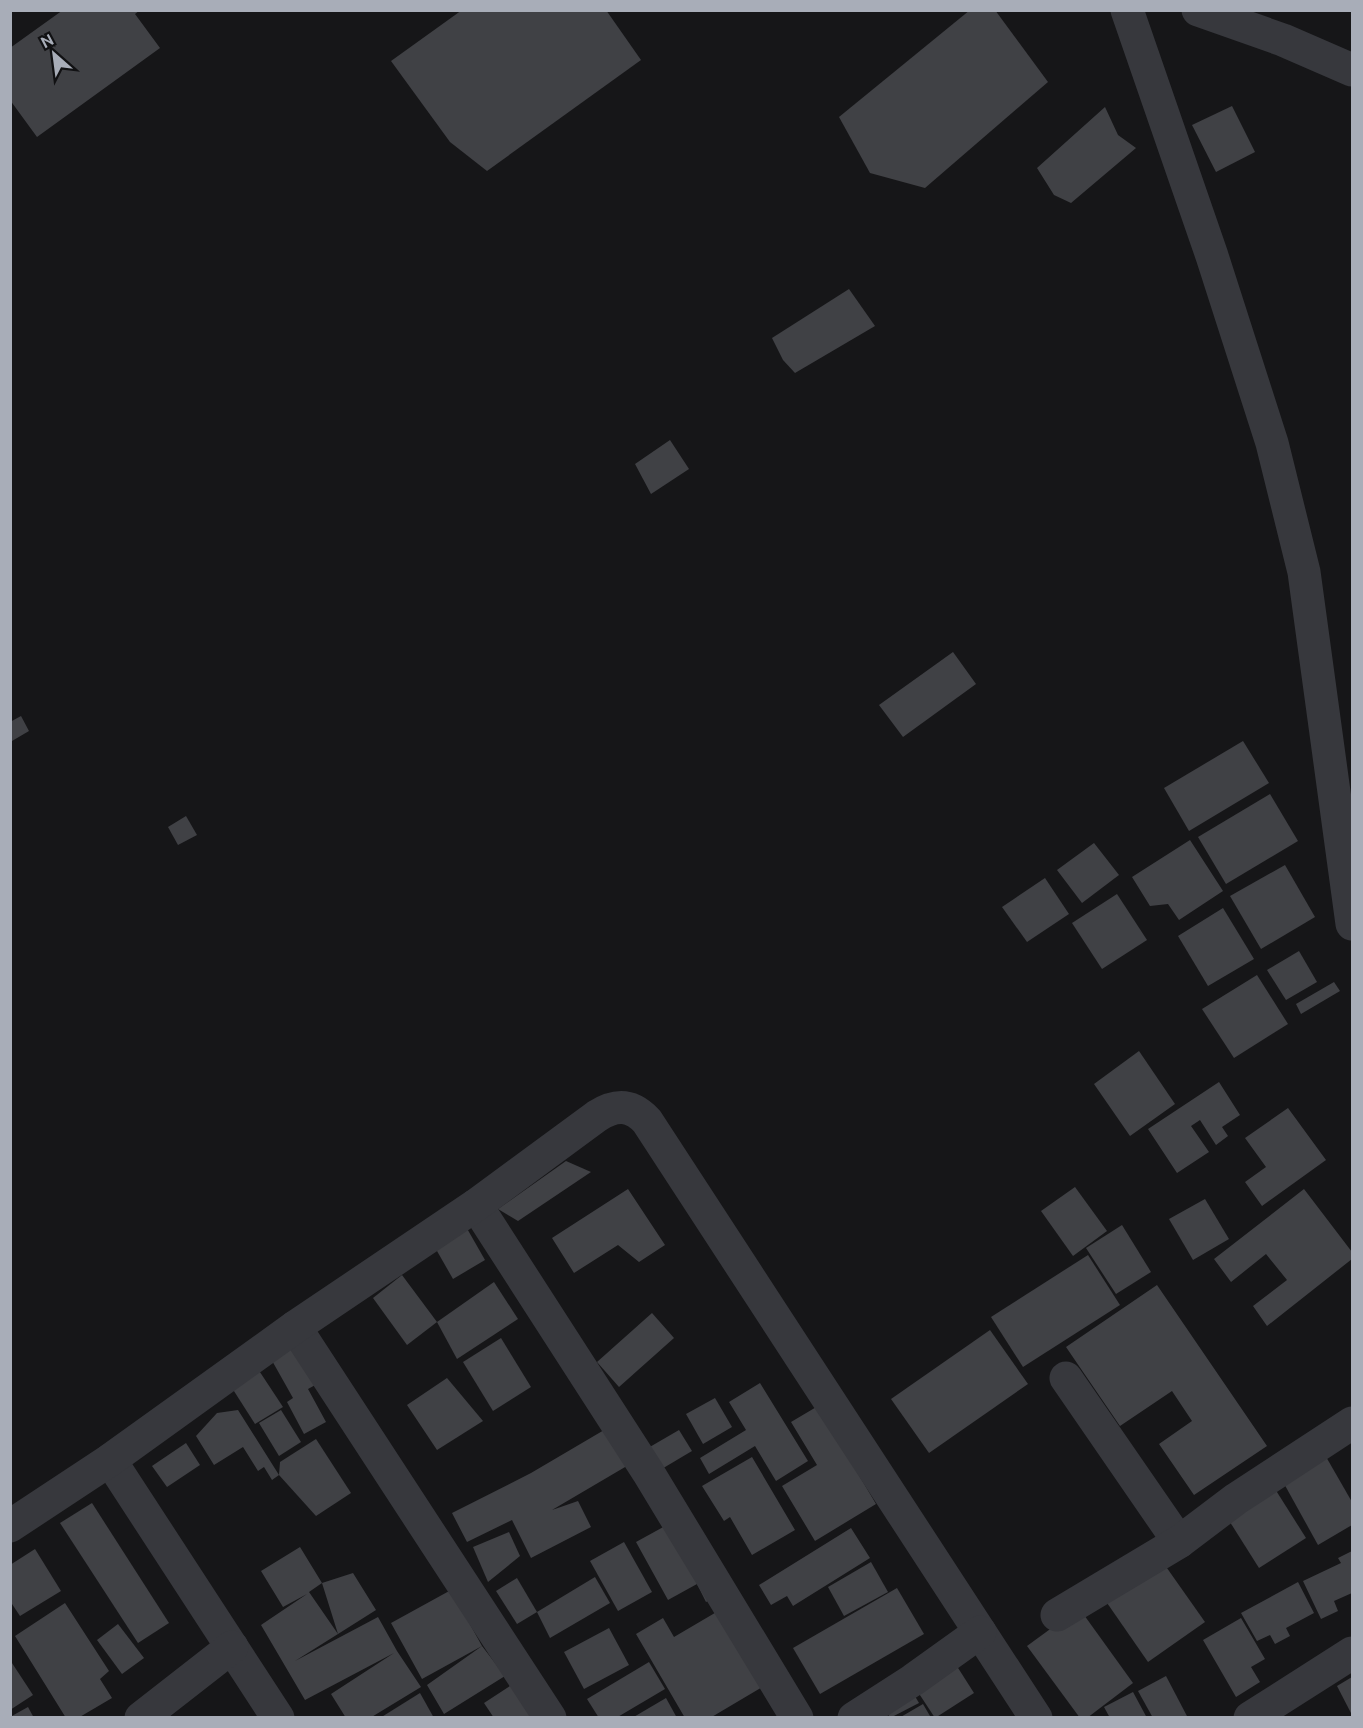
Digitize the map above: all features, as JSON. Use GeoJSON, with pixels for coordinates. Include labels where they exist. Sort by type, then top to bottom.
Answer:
{"type":"FeatureCollection","features":[{"type":"Feature","properties":{"kind":"street"},"geometry":{"type":"LineString","coordinates":[[1127,10],[1212,256],[1274,453],[1304,572],[1353,924]]}},
{"type":"Feature","properties":{"kind":"street"},"geometry":{"type":"LineString","coordinates":[[1198,10],[1283,40],[1353,70]]}},
{"type":"Feature","properties":{"kind":"street"},"geometry":{"type":"LineString","coordinates":[[10,1526],[110,1461],[295,1327],[476,1206],[609,1108],[627,1106],[637,1111],[1036,1718]]}},
{"type":"Feature","properties":{"kind":"street"},"geometry":{"type":"LineString","coordinates":[[476,1206],[648,1472],[797,1718]]}},
{"type":"Feature","properties":{"kind":"street"},"geometry":{"type":"LineString","coordinates":[[295,1327],[550,1718]]}},
{"type":"Feature","properties":{"kind":"street"},"geometry":{"type":"LineString","coordinates":[[1066,1378],[1179,1542]]}},
{"type":"Feature","properties":{"kind":"street"},"geometry":{"type":"LineString","coordinates":[[1057,1615],[1179,1542],[1236,1499],[1353,1423]]}},
{"type":"Feature","properties":{"kind":"street"},"geometry":{"type":"LineString","coordinates":[[110,1461],[278,1718]]}},
{"type":"Feature","properties":{"kind":"street"},"geometry":{"type":"LineString","coordinates":[[854,1718],[913,1680],[980,1632]]}},
{"type":"Feature","properties":{"kind":"street"},"geometry":{"type":"LineString","coordinates":[[141,1718],[232,1647]]}},
{"type":"Feature","properties":{"kind":"street"},"geometry":{"type":"LineString","coordinates":[[1250,1718],[1353,1653]]}},
{"type":"Feature","properties":{"kind":"building"},"geometry":{"type":"Polygon","coordinates":[[[63,10],[140,10],[135,14],[160,48],[37,137],[10,100],[10,48],[63,10]]]}},
{"type":"Feature","properties":{"kind":"building"},"geometry":{"type":"Polygon","coordinates":[[[462,10],[606,10],[641,60],[487,171],[450,142],[391,61],[462,10]]]}},
{"type":"Feature","properties":{"kind":"building"},"geometry":{"type":"Polygon","coordinates":[[[970,10],[995,10],[1048,82],[925,188],[870,173],[839,117],[970,10]]]}},
{"type":"Feature","properties":{"kind":"building"},"geometry":{"type":"Polygon","coordinates":[[[1232,106],[1255,152],[1216,172],[1192,125],[1232,106]]]}},
{"type":"Feature","properties":{"kind":"building"},"geometry":{"type":"Polygon","coordinates":[[[1105,107],[1118,135],[1136,148],[1071,203],[1054,195],[1037,168],[1105,107]]]}},
{"type":"Feature","properties":{"kind":"building"},"geometry":{"type":"Polygon","coordinates":[[[849,289],[875,326],[795,373],[783,360],[772,338],[849,289]]]}},
{"type":"Feature","properties":{"kind":"building"},"geometry":{"type":"Polygon","coordinates":[[[670,440],[689,469],[651,494],[635,464],[670,440]]]}},
{"type":"Feature","properties":{"kind":"building"},"geometry":{"type":"Polygon","coordinates":[[[953,652],[976,684],[903,737],[879,705],[953,652]]]}},
{"type":"Feature","properties":{"kind":"building"},"geometry":{"type":"Polygon","coordinates":[[[21,716],[29,731],[12,741],[10,722],[21,716]]]}},
{"type":"Feature","properties":{"kind":"building"},"geometry":{"type":"Polygon","coordinates":[[[1243,741],[1269,783],[1189,831],[1164,788],[1243,741]]]}},
{"type":"Feature","properties":{"kind":"building"},"geometry":{"type":"Polygon","coordinates":[[[1270,794],[1298,841],[1226,884],[1198,837],[1270,794]]]}},
{"type":"Feature","properties":{"kind":"building"},"geometry":{"type":"Polygon","coordinates":[[[186,816],[197,835],[178,845],[168,827],[186,816]]]}},
{"type":"Feature","properties":{"kind":"building"},"geometry":{"type":"Polygon","coordinates":[[[1190,840],[1223,891],[1179,920],[1168,904],[1150,906],[1132,877],[1190,840]]]}},
{"type":"Feature","properties":{"kind":"building"},"geometry":{"type":"Polygon","coordinates":[[[1094,843],[1119,875],[1082,903],[1057,870],[1094,843]]]}},
{"type":"Feature","properties":{"kind":"building"},"geometry":{"type":"Polygon","coordinates":[[[1285,865],[1315,917],[1261,949],[1230,896],[1285,865]]]}},
{"type":"Feature","properties":{"kind":"building"},"geometry":{"type":"Polygon","coordinates":[[[1045,878],[1069,914],[1027,942],[1002,907],[1045,878]]]}},
{"type":"Feature","properties":{"kind":"building"},"geometry":{"type":"Polygon","coordinates":[[[1117,894],[1147,940],[1102,969],[1072,923],[1117,894]]]}},
{"type":"Feature","properties":{"kind":"building"},"geometry":{"type":"Polygon","coordinates":[[[1223,908],[1254,959],[1208,986],[1178,936],[1223,908]]]}},
{"type":"Feature","properties":{"kind":"building"},"geometry":{"type":"Polygon","coordinates":[[[1299,951],[1317,982],[1286,1000],[1267,970],[1299,951]]]}},
{"type":"Feature","properties":{"kind":"building"},"geometry":{"type":"Polygon","coordinates":[[[1257,975],[1288,1024],[1234,1058],[1202,1009],[1257,975]]]}},
{"type":"Feature","properties":{"kind":"building"},"geometry":{"type":"Polygon","coordinates":[[[1334,982],[1340,991],[1301,1014],[1296,1004],[1334,982]]]}},
{"type":"Feature","properties":{"kind":"building"},"geometry":{"type":"Polygon","coordinates":[[[1139,1051],[1175,1104],[1130,1136],[1094,1084],[1139,1051]]]}},
{"type":"Feature","properties":{"kind":"building"},"geometry":{"type":"Polygon","coordinates":[[[1219,1082],[1240,1115],[1222,1127],[1228,1136],[1216,1145],[1200,1120],[1191,1126],[1209,1152],[1177,1173],[1148,1129],[1219,1082]]]}},
{"type":"Feature","properties":{"kind":"building"},"geometry":{"type":"Polygon","coordinates":[[[1288,1108],[1326,1160],[1262,1206],[1245,1182],[1266,1167],[1245,1138],[1288,1108]]]}},
{"type":"Feature","properties":{"kind":"building"},"geometry":{"type":"Polygon","coordinates":[[[566,1161],[591,1172],[518,1221],[498,1209],[566,1161]]]}},
{"type":"Feature","properties":{"kind":"building"},"geometry":{"type":"Polygon","coordinates":[[[1075,1187],[1107,1231],[1073,1256],[1041,1211],[1075,1187]]]}},
{"type":"Feature","properties":{"kind":"building"},"geometry":{"type":"Polygon","coordinates":[[[628,1189],[665,1245],[639,1262],[618,1245],[574,1273],[552,1238],[628,1189]]]}},
{"type":"Feature","properties":{"kind":"building"},"geometry":{"type":"Polygon","coordinates":[[[1304,1189],[1352,1252],[1352,1259],[1267,1326],[1253,1306],[1287,1280],[1266,1254],[1231,1282],[1214,1259],[1304,1189]]]}},
{"type":"Feature","properties":{"kind":"building"},"geometry":{"type":"Polygon","coordinates":[[[1205,1199],[1229,1239],[1193,1260],[1169,1219],[1205,1199]]]}},
{"type":"Feature","properties":{"kind":"building"},"geometry":{"type":"Polygon","coordinates":[[[465,1225],[485,1260],[453,1279],[433,1244],[465,1225]]]}},
{"type":"Feature","properties":{"kind":"building"},"geometry":{"type":"Polygon","coordinates":[[[1122,1225],[1151,1272],[1116,1294],[1086,1248],[1122,1225]]]}},
{"type":"Feature","properties":{"kind":"building"},"geometry":{"type":"Polygon","coordinates":[[[1088,1255],[1120,1305],[1023,1367],[991,1317],[1088,1255]]]}},
{"type":"Feature","properties":{"kind":"building"},"geometry":{"type":"Polygon","coordinates":[[[402,1275],[437,1322],[407,1345],[373,1298],[402,1275]]]}},
{"type":"Feature","properties":{"kind":"building"},"geometry":{"type":"Polygon","coordinates":[[[494,1282],[518,1319],[457,1359],[437,1322],[494,1282]]]}},
{"type":"Feature","properties":{"kind":"building"},"geometry":{"type":"Polygon","coordinates":[[[1157,1285],[1267,1446],[1194,1495],[1159,1444],[1192,1421],[1172,1391],[1120,1426],[1066,1347],[1157,1285]]]}},
{"type":"Feature","properties":{"kind":"building"},"geometry":{"type":"Polygon","coordinates":[[[652,1313],[674,1338],[619,1387],[597,1362],[652,1313]]]}},
{"type":"Feature","properties":{"kind":"building"},"geometry":{"type":"Polygon","coordinates":[[[990,1330],[1028,1384],[929,1453],[891,1399],[990,1330]]]}},
{"type":"Feature","properties":{"kind":"building"},"geometry":{"type":"Polygon","coordinates":[[[289,1336],[317,1384],[308,1389],[326,1422],[304,1434],[287,1402],[293,1398],[266,1350],[289,1336]]]}},
{"type":"Feature","properties":{"kind":"building"},"geometry":{"type":"Polygon","coordinates":[[[501,1338],[531,1387],[493,1411],[463,1362],[501,1338]]]}},
{"type":"Feature","properties":{"kind":"building"},"geometry":{"type":"Polygon","coordinates":[[[252,1360],[283,1407],[255,1424],[225,1377],[252,1360]]]}},
{"type":"Feature","properties":{"kind":"building"},"geometry":{"type":"Polygon","coordinates":[[[447,1378],[483,1421],[437,1450],[407,1405],[447,1378]]]}},
{"type":"Feature","properties":{"kind":"building"},"geometry":{"type":"Polygon","coordinates":[[[760,1383],[808,1461],[776,1481],[755,1446],[709,1474],[700,1458],[746,1430],[729,1402],[760,1383]]]}},
{"type":"Feature","properties":{"kind":"building"},"geometry":{"type":"Polygon","coordinates":[[[715,1398],[732,1427],[703,1444],[686,1414],[715,1398]]]}},
{"type":"Feature","properties":{"kind":"building"},"geometry":{"type":"Polygon","coordinates":[[[818,1406],[876,1504],[815,1541],[782,1486],[817,1465],[791,1422],[818,1406]]]}},
{"type":"Feature","properties":{"kind":"building"},"geometry":{"type":"Polygon","coordinates":[[[238,1410],[279,1475],[272,1480],[264,1467],[258,1471],[243,1447],[214,1465],[196,1436],[217,1413],[238,1410]]]}},
{"type":"Feature","properties":{"kind":"building"},"geometry":{"type":"Polygon","coordinates":[[[281,1410],[301,1442],[279,1456],[259,1423],[281,1410]]]}},
{"type":"Feature","properties":{"kind":"building"},"geometry":{"type":"Polygon","coordinates":[[[616,1423],[637,1460],[552,1510],[578,1501],[591,1527],[531,1558],[512,1520],[467,1542],[452,1513],[531,1473],[616,1423]]]}},
{"type":"Feature","properties":{"kind":"building"},"geometry":{"type":"Polygon","coordinates":[[[679,1430],[692,1451],[660,1470],[648,1448],[679,1430]]]}},
{"type":"Feature","properties":{"kind":"building"},"geometry":{"type":"Polygon","coordinates":[[[316,1439],[351,1493],[316,1516],[279,1475],[280,1462],[316,1439]]]}},
{"type":"Feature","properties":{"kind":"building"},"geometry":{"type":"Polygon","coordinates":[[[186,1443],[200,1465],[167,1487],[152,1466],[186,1443]]]}},
{"type":"Feature","properties":{"kind":"building"},"geometry":{"type":"Polygon","coordinates":[[[1325,1455],[1352,1502],[1352,1525],[1318,1545],[1282,1480],[1325,1455]]]}},
{"type":"Feature","properties":{"kind":"building"},"geometry":{"type":"Polygon","coordinates":[[[752,1457],[795,1530],[752,1555],[730,1517],[724,1521],[702,1486],[752,1457]]]}},
{"type":"Feature","properties":{"kind":"building"},"geometry":{"type":"Polygon","coordinates":[[[1270,1481],[1306,1538],[1259,1568],[1223,1511],[1270,1481]]]}},
{"type":"Feature","properties":{"kind":"building"},"geometry":{"type":"Polygon","coordinates":[[[92,1503],[169,1623],[138,1643],[60,1523],[92,1503]]]}},
{"type":"Feature","properties":{"kind":"building"},"geometry":{"type":"Polygon","coordinates":[[[676,1520],[717,1596],[706,1602],[697,1584],[668,1600],[636,1542],[676,1520]]]}},
{"type":"Feature","properties":{"kind":"building"},"geometry":{"type":"Polygon","coordinates":[[[851,1528],[870,1558],[793,1606],[787,1596],[771,1605],[759,1585],[851,1528]]]}},
{"type":"Feature","properties":{"kind":"building"},"geometry":{"type":"Polygon","coordinates":[[[509,1532],[520,1556],[488,1582],[473,1547],[509,1532]]]}},
{"type":"Feature","properties":{"kind":"building"},"geometry":{"type":"Polygon","coordinates":[[[624,1542],[652,1592],[618,1611],[590,1561],[624,1542]]]}},
{"type":"Feature","properties":{"kind":"building"},"geometry":{"type":"Polygon","coordinates":[[[300,1547],[322,1583],[309,1592],[338,1634],[295,1661],[378,1617],[421,1687],[370,1718],[346,1718],[331,1694],[394,1653],[305,1700],[261,1625],[307,1594],[283,1607],[261,1571],[300,1547]]]}},
{"type":"Feature","properties":{"kind":"building"},"geometry":{"type":"Polygon","coordinates":[[[35,1549],[61,1591],[20,1616],[10,1601],[10,1565],[35,1549]]]}},
{"type":"Feature","properties":{"kind":"building"},"geometry":{"type":"Polygon","coordinates":[[[1352,1551],[1352,1593],[1334,1601],[1338,1611],[1321,1619],[1303,1581],[1341,1563],[1338,1558],[1352,1551]]]}},
{"type":"Feature","properties":{"kind":"building"},"geometry":{"type":"Polygon","coordinates":[[[1162,1561],[1205,1622],[1148,1662],[1105,1600],[1162,1561]]]}},
{"type":"Feature","properties":{"kind":"building"},"geometry":{"type":"Polygon","coordinates":[[[871,1562],[888,1592],[844,1616],[828,1587],[871,1562]]]}},
{"type":"Feature","properties":{"kind":"building"},"geometry":{"type":"Polygon","coordinates":[[[353,1573],[376,1610],[338,1634],[322,1583],[353,1573]]]}},
{"type":"Feature","properties":{"kind":"building"},"geometry":{"type":"Polygon","coordinates":[[[595,1577],[610,1603],[550,1638],[537,1612],[595,1577]]]}},
{"type":"Feature","properties":{"kind":"building"},"geometry":{"type":"Polygon","coordinates":[[[517,1578],[537,1612],[517,1624],[496,1591],[517,1578]]]}},
{"type":"Feature","properties":{"kind":"building"},"geometry":{"type":"Polygon","coordinates":[[[1298,1582],[1314,1613],[1286,1628],[1290,1636],[1275,1644],[1270,1635],[1257,1641],[1241,1613],[1298,1582]]]}},
{"type":"Feature","properties":{"kind":"building"},"geometry":{"type":"Polygon","coordinates":[[[897,1588],[924,1634],[820,1694],[793,1648],[897,1588]]]}},
{"type":"Feature","properties":{"kind":"building"},"geometry":{"type":"Polygon","coordinates":[[[451,1590],[482,1646],[422,1679],[391,1623],[451,1590]]]}},
{"type":"Feature","properties":{"kind":"building"},"geometry":{"type":"Polygon","coordinates":[[[65,1603],[109,1671],[100,1679],[112,1698],[78,1718],[66,1718],[15,1636],[65,1603]]]}},
{"type":"Feature","properties":{"kind":"building"},"geometry":{"type":"Polygon","coordinates":[[[725,1607],[769,1683],[710,1718],[685,1718],[636,1634],[663,1618],[674,1637],[725,1607]]]}},
{"type":"Feature","properties":{"kind":"building"},"geometry":{"type":"Polygon","coordinates":[[[1079,1608],[1133,1683],[1087,1718],[1080,1718],[1027,1646],[1079,1608]]]}},
{"type":"Feature","properties":{"kind":"building"},"geometry":{"type":"Polygon","coordinates":[[[1241,1618],[1265,1659],[1251,1667],[1260,1682],[1236,1697],[1203,1640],[1241,1618]]]}},
{"type":"Feature","properties":{"kind":"building"},"geometry":{"type":"Polygon","coordinates":[[[118,1624],[144,1658],[122,1674],[97,1640],[118,1624]]]}},
{"type":"Feature","properties":{"kind":"building"},"geometry":{"type":"Polygon","coordinates":[[[609,1628],[629,1665],[584,1689],[564,1652],[609,1628]]]}},
{"type":"Feature","properties":{"kind":"building"},"geometry":{"type":"Polygon","coordinates":[[[482,1646],[505,1676],[444,1714],[427,1685],[482,1646]]]}},
{"type":"Feature","properties":{"kind":"building"},"geometry":{"type":"Polygon","coordinates":[[[10,1660],[33,1695],[10,1710],[10,1660]]]}},
{"type":"Feature","properties":{"kind":"building"},"geometry":{"type":"Polygon","coordinates":[[[953,1660],[974,1693],[935,1718],[914,1686],[953,1660]]]}},
{"type":"Feature","properties":{"kind":"building"},"geometry":{"type":"Polygon","coordinates":[[[649,1662],[665,1689],[616,1718],[599,1718],[587,1699],[649,1662]]]}},
{"type":"Feature","properties":{"kind":"building"},"geometry":{"type":"Polygon","coordinates":[[[1166,1676],[1188,1718],[1153,1718],[1138,1691],[1166,1676]]]}},
{"type":"Feature","properties":{"kind":"building"},"geometry":{"type":"Polygon","coordinates":[[[1352,1677],[1352,1715],[1337,1686],[1352,1677]]]}},
{"type":"Feature","properties":{"kind":"building"},"geometry":{"type":"Polygon","coordinates":[[[516,1682],[539,1718],[494,1718],[484,1703],[516,1682]]]}},
{"type":"Feature","properties":{"kind":"building"},"geometry":{"type":"Polygon","coordinates":[[[909,1686],[919,1703],[890,1718],[882,1702],[909,1686]]]}},
{"type":"Feature","properties":{"kind":"building"},"geometry":{"type":"Polygon","coordinates":[[[1133,1692],[1147,1718],[1110,1718],[1104,1707],[1133,1692]]]}},
{"type":"Feature","properties":{"kind":"building"},"geometry":{"type":"Polygon","coordinates":[[[420,1693],[434,1718],[380,1718],[420,1693]]]}},
{"type":"Feature","properties":{"kind":"building"},"geometry":{"type":"Polygon","coordinates":[[[666,1698],[677,1718],[632,1718],[666,1698]]]}},
{"type":"Feature","properties":{"kind":"building"},"geometry":{"type":"Polygon","coordinates":[[[923,1704],[930,1716],[899,1718],[923,1704]]]}},
{"type":"Feature","properties":{"kind":"building"},"geometry":{"type":"Polygon","coordinates":[[[28,1707],[34,1718],[10,1718],[10,1717],[28,1707]]]}}]}
